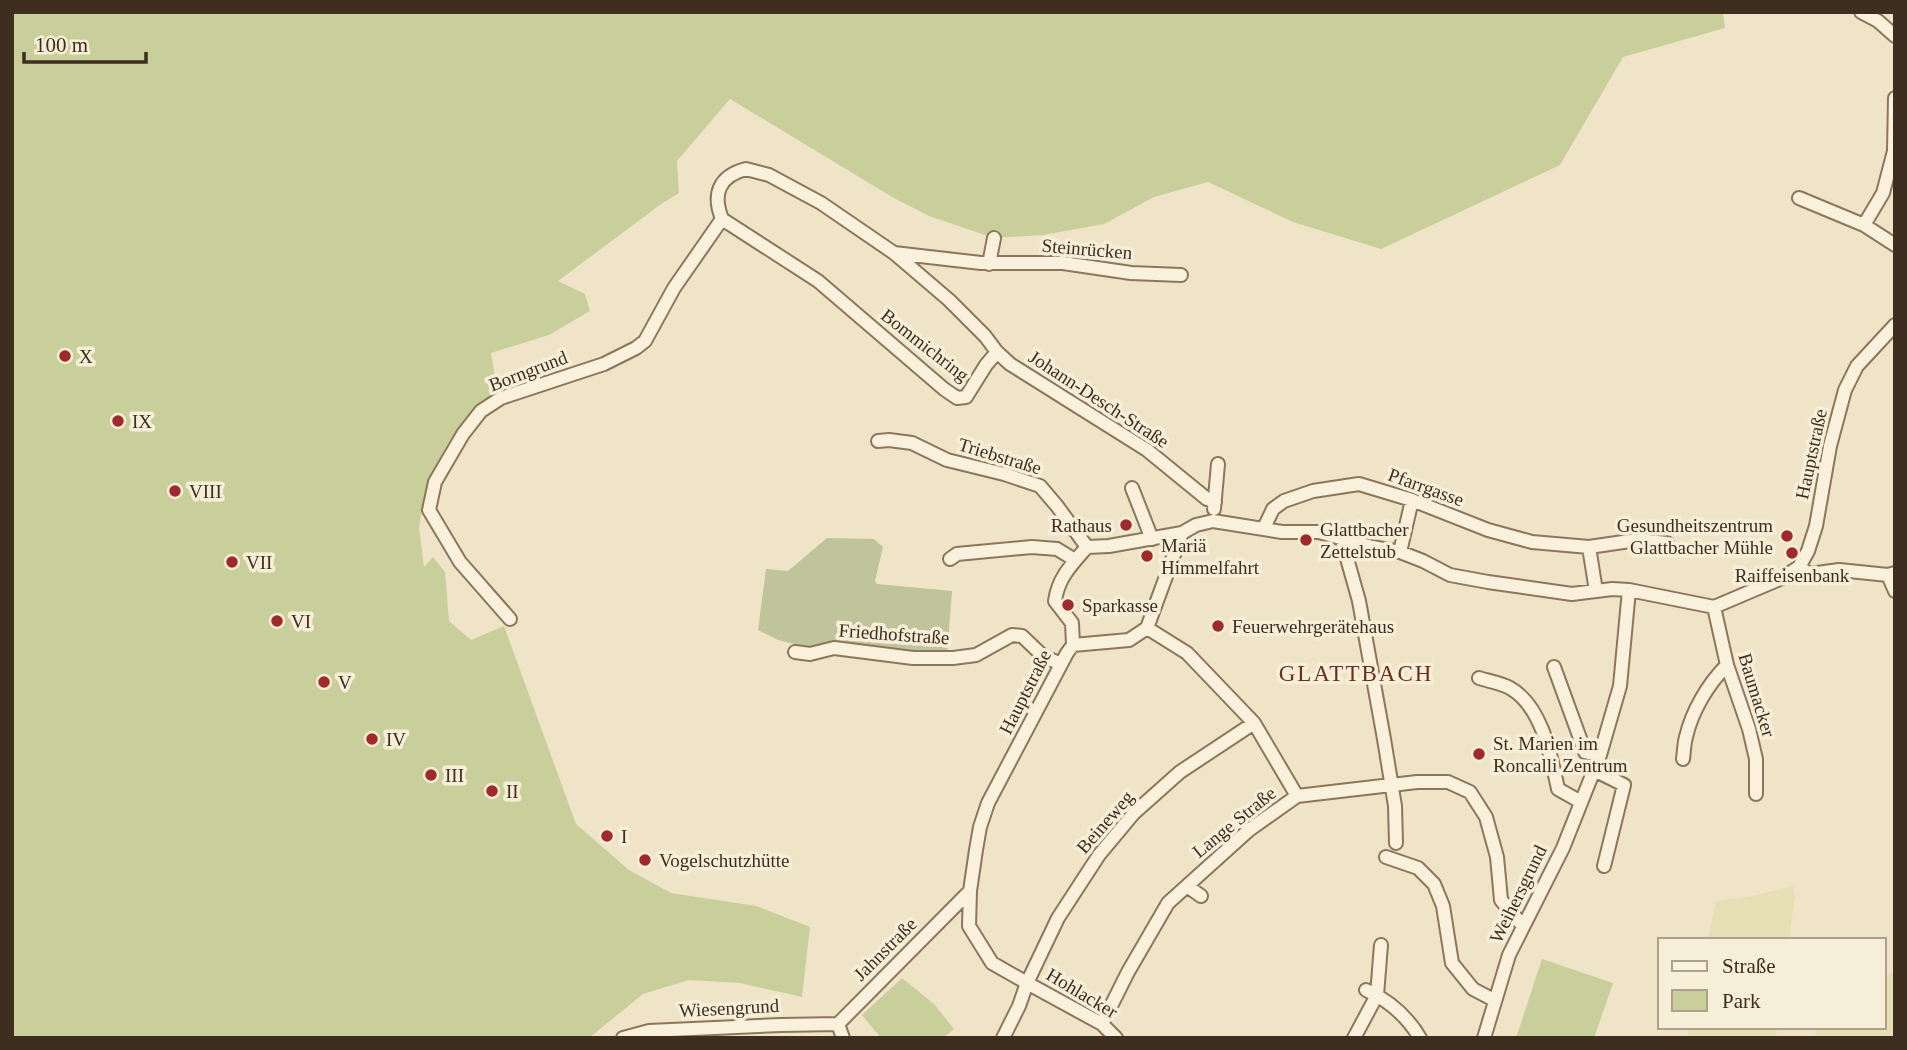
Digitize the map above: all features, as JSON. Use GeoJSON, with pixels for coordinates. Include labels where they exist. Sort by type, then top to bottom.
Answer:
{"type":"FeatureCollection","features":[{"type":"Feature","properties":{"kind":"street"},"geometry":{"type":"LineString","coordinates":[[1861,12],[1878,21],[1895,36]]}},
{"type":"Feature","properties":{"kind":"street"},"geometry":{"type":"LineString","coordinates":[[1864,225],[1883,193],[1894,151],[1895,98]]}},
{"type":"Feature","properties":{"kind":"street","name":"Bommichring"},"geometry":{"type":"LineString","coordinates":[[746,169],[769,175],[821,203],[894,253],[949,300],[997,352],[966,397],[957,398],[944,389],[818,281],[722,219],[717,200],[719,190],[725,178],[735,172],[746,169]]}},
{"type":"Feature","properties":{"kind":"street"},"geometry":{"type":"LineString","coordinates":[[1799,198],[1864,225],[1895,245]]}},
{"type":"Feature","properties":{"kind":"street","name":"Borngrund"},"geometry":{"type":"LineString","coordinates":[[510,619],[460,562],[429,510],[435,482],[463,434],[481,411],[501,398],[604,364],[645,341],[674,288],[722,219]]}},
{"type":"Feature","properties":{"kind":"street"},"geometry":{"type":"LineString","coordinates":[[989,264],[994,238]]}},
{"type":"Feature","properties":{"kind":"street","name":"Steinrücken"},"geometry":{"type":"LineString","coordinates":[[894,253],[989,264],[1063,263],[1131,273],[1181,275]]}},
{"type":"Feature","properties":{"kind":"street","name":"Hauptstraße"},"geometry":{"type":"LineString","coordinates":[[1799,567],[1808,551],[1816,526],[1830,446],[1845,390],[1857,366],[1895,325]]}},
{"type":"Feature","properties":{"kind":"street","name":"Johann-Desch-Straße"},"geometry":{"type":"LineString","coordinates":[[997,352],[1010,364],[1147,450],[1207,499],[1215,502]]}},
{"type":"Feature","properties":{"kind":"street","name":"Triebstraße"},"geometry":{"type":"LineString","coordinates":[[878,441],[912,443],[947,460],[1040,486],[1087,547]]}},
{"type":"Feature","properties":{"kind":"street"},"geometry":{"type":"LineString","coordinates":[[1213,521],[1218,464]]}},
{"type":"Feature","properties":{"kind":"street","name":"Pfarrgasse"},"geometry":{"type":"LineString","coordinates":[[1264,528],[1273,509],[1284,501],[1313,491],[1359,484],[1412,500],[1488,530],[1532,542],[1589,547],[1637,540],[1667,543]]}},
{"type":"Feature","properties":{"kind":"street"},"geometry":{"type":"LineString","coordinates":[[1132,488],[1152,539]]}},
{"type":"Feature","properties":{"kind":"street"},"geometry":{"type":"LineString","coordinates":[[1400,552],[1412,500]]}},
{"type":"Feature","properties":{"kind":"street"},"geometry":{"type":"LineString","coordinates":[[1073,645],[1072,623],[1055,601],[1057,587],[1087,547],[1109,546],[1182,533],[1196,525],[1213,521],[1282,532],[1319,532],[1400,552],[1450,575],[1549,592],[1572,594],[1629,590],[1714,607],[1782,578],[1799,567],[1810,574],[1839,570],[1891,574]]}},
{"type":"Feature","properties":{"kind":"street"},"geometry":{"type":"LineString","coordinates":[[1182,533],[1147,628],[1187,653],[1254,723],[1297,796]]}},
{"type":"Feature","properties":{"kind":"street"},"geometry":{"type":"LineString","coordinates":[[1341,537],[1359,601],[1392,786],[1396,843]]}},
{"type":"Feature","properties":{"kind":"street"},"geometry":{"type":"LineString","coordinates":[[950,559],[957,554],[1032,547],[1058,548],[1075,560]]}},
{"type":"Feature","properties":{"kind":"street"},"geometry":{"type":"LineString","coordinates":[[1589,547],[1596,591]]}},
{"type":"Feature","properties":{"kind":"street"},"geometry":{"type":"LineString","coordinates":[[1895,560],[1891,574],[1895,591]]}},
{"type":"Feature","properties":{"kind":"street","name":"Weihersgrund"},"geometry":{"type":"LineString","coordinates":[[1484,1038],[1509,955],[1563,848],[1600,755],[1620,685],[1629,590]]}},
{"type":"Feature","properties":{"kind":"street","name":"Baumacker"},"geometry":{"type":"LineString","coordinates":[[1714,607],[1727,665],[1749,729],[1756,760],[1756,794]]}},
{"type":"Feature","properties":{"kind":"street","name":"Hauptstraße"},"geometry":{"type":"LineString","coordinates":[[1027,983],[992,962],[969,926],[970,891],[976,850],[988,803],[1073,645],[1129,640],[1147,628]]}},
{"type":"Feature","properties":{"kind":"street","name":"Friedhofstraße"},"geometry":{"type":"LineString","coordinates":[[795,652],[810,654],[834,648],[913,658],[953,658],[976,656],[1012,635],[1022,636],[1044,656],[1061,664]]}},
{"type":"Feature","properties":{"kind":"street"},"geometry":{"type":"LineString","coordinates":[[1683,759],[1686,737],[1694,714],[1713,679],[1727,665]]}},
{"type":"Feature","properties":{"kind":"street"},"geometry":{"type":"LineString","coordinates":[[1554,667],[1585,752],[1600,755]]}},
{"type":"Feature","properties":{"kind":"street"},"geometry":{"type":"LineString","coordinates":[[1479,678],[1510,688],[1530,705],[1548,746],[1558,789],[1581,802]]}},
{"type":"Feature","properties":{"kind":"street","name":"Beineweg"},"geometry":{"type":"LineString","coordinates":[[1027,983],[1058,918],[1099,855],[1134,813],[1180,772],[1254,723]]}},
{"type":"Feature","properties":{"kind":"street"},"geometry":{"type":"LineString","coordinates":[[1594,770],[1623,785],[1604,866]]}},
{"type":"Feature","properties":{"kind":"street","name":"Lange Straße"},"geometry":{"type":"LineString","coordinates":[[1102,1024],[1168,903],[1249,830],[1297,796],[1417,782],[1448,782],[1470,792],[1486,817],[1497,857],[1501,900],[1523,926]]}},
{"type":"Feature","properties":{"kind":"street"},"geometry":{"type":"LineString","coordinates":[[1386,857],[1418,868],[1434,884],[1443,906],[1452,963],[1473,989],[1494,1000]]}},
{"type":"Feature","properties":{"kind":"street","name":"Lange Straße"},"geometry":{"type":"LineString","coordinates":[[1187,886],[1201,896]]}},
{"type":"Feature","properties":{"kind":"street","name":"Jahnstraße"},"geometry":{"type":"LineString","coordinates":[[838,1024],[970,891]]}},
{"type":"Feature","properties":{"kind":"street"},"geometry":{"type":"LineString","coordinates":[[1354,1038],[1371,993],[1381,945]]}},
{"type":"Feature","properties":{"kind":"street"},"geometry":{"type":"LineString","coordinates":[[1003,1038],[1027,983]]}},
{"type":"Feature","properties":{"kind":"street","name":"Hohlacker"},"geometry":{"type":"LineString","coordinates":[[1027,983],[1102,1024],[1116,1038]]}},
{"type":"Feature","properties":{"kind":"street"},"geometry":{"type":"LineString","coordinates":[[1371,993],[1393,1006],[1412,1025],[1420,1038]]}},
{"type":"Feature","properties":{"kind":"street"},"geometry":{"type":"LineString","coordinates":[[838,1024],[843,1038]]}},
{"type":"Feature","properties":{"kind":"street","name":"Wiesengrund"},"geometry":{"type":"LineString","coordinates":[[623,1038],[649,1031],[838,1024]]}},
{"type":"Feature","properties":{"kind":"shaded area"},"geometry":{"type":"Polygon","coordinates":[[[1793,886],[1795,896],[1789,938],[1708,938],[1716,901],[1793,886]]]}},
{"type":"Feature","properties":{"kind":"shaded area"},"geometry":{"type":"Polygon","coordinates":[[[1895,972],[1895,1038],[1811,1038],[1818,1029],[1886,1029],[1886,975],[1895,972]]]}},
{"type":"Feature","properties":{"kind":"shaded area"},"geometry":{"type":"Polygon","coordinates":[[[1689,1029],[1777,1029],[1776,1038],[1687,1038],[1689,1029]]]}},
{"type":"Feature","properties":{"kind":"green space"},"geometry":{"type":"Polygon","coordinates":[[[12,12],[1723,12],[1725,28],[1623,57],[1560,165],[1381,249],[1293,222],[1208,182],[1154,197],[1104,224],[1043,235],[994,238],[929,216],[892,197],[730,99],[677,161],[679,193],[558,281],[585,294],[590,311],[549,335],[491,353],[498,394],[466,417],[445,448],[423,503],[419,528],[424,567],[433,557],[445,572],[449,621],[471,640],[504,626],[576,824],[629,870],[671,893],[756,906],[810,927],[802,997],[740,983],[689,980],[643,994],[589,1038],[12,1038],[12,12]]]}},
{"type":"Feature","properties":{"kind":"green space"},"geometry":{"type":"Polygon","coordinates":[[[827,538],[874,539],[883,547],[875,581],[877,584],[952,591],[947,657],[827,643],[811,650],[778,640],[758,630],[766,569],[788,571],[827,538]]]}},
{"type":"Feature","properties":{"kind":"green space"},"geometry":{"type":"Polygon","coordinates":[[[1542,959],[1613,983],[1594,1038],[1516,1038],[1542,959]]]}},
{"type":"Feature","properties":{"kind":"green space"},"geometry":{"type":"Polygon","coordinates":[[[902,978],[934,1004],[954,1029],[943,1038],[881,1038],[862,1015],[902,978]]]}},
{"type":"Feature","properties":{"kind":"place","name":"X"},"geometry":{"type":"Point","coordinates":[65,356]}},
{"type":"Feature","properties":{"kind":"place","name":"IX"},"geometry":{"type":"Point","coordinates":[118,421]}},
{"type":"Feature","properties":{"kind":"place","name":"VIII"},"geometry":{"type":"Point","coordinates":[175,491]}},
{"type":"Feature","properties":{"kind":"place","name":"Rathaus"},"geometry":{"type":"Point","coordinates":[1126,525]}},
{"type":"Feature","properties":{"kind":"place","name":"Gesundheitszentrum Glattbacher Mühle"},"geometry":{"type":"Point","coordinates":[1787,536]}},
{"type":"Feature","properties":{"kind":"place","name":"Glattbacher Zettelstub"},"geometry":{"type":"Point","coordinates":[1306,540]}},
{"type":"Feature","properties":{"kind":"place","name":"Raiffeisenbank"},"geometry":{"type":"Point","coordinates":[1792,553]}},
{"type":"Feature","properties":{"kind":"place","name":"Mariä Himmelfahrt"},"geometry":{"type":"Point","coordinates":[1147,556]}},
{"type":"Feature","properties":{"kind":"place","name":"VII"},"geometry":{"type":"Point","coordinates":[232,562]}},
{"type":"Feature","properties":{"kind":"place","name":"Sparkasse"},"geometry":{"type":"Point","coordinates":[1068,605]}},
{"type":"Feature","properties":{"kind":"place","name":"VI"},"geometry":{"type":"Point","coordinates":[277,621]}},
{"type":"Feature","properties":{"kind":"place","name":"Feuerwehrgerätehaus"},"geometry":{"type":"Point","coordinates":[1218,626]}},
{"type":"Feature","properties":{"kind":"place","name":"V"},"geometry":{"type":"Point","coordinates":[324,682]}},
{"type":"Feature","properties":{"kind":"place","name":"IV"},"geometry":{"type":"Point","coordinates":[372,739]}},
{"type":"Feature","properties":{"kind":"place","name":"St. Marien im Roncalli Zentrum"},"geometry":{"type":"Point","coordinates":[1479,754]}},
{"type":"Feature","properties":{"kind":"place","name":"III"},"geometry":{"type":"Point","coordinates":[431,775]}},
{"type":"Feature","properties":{"kind":"place","name":"II"},"geometry":{"type":"Point","coordinates":[492,791]}},
{"type":"Feature","properties":{"kind":"place","name":"I"},"geometry":{"type":"Point","coordinates":[607,836]}},
{"type":"Feature","properties":{"kind":"place","name":"Vogelschutzhütte"},"geometry":{"type":"Point","coordinates":[645,860]}},
{"type":"Feature","properties":{"kind":"district","name":"GLATTBACH"},"geometry":{"type":"Point","coordinates":[1356,673]}}]}
